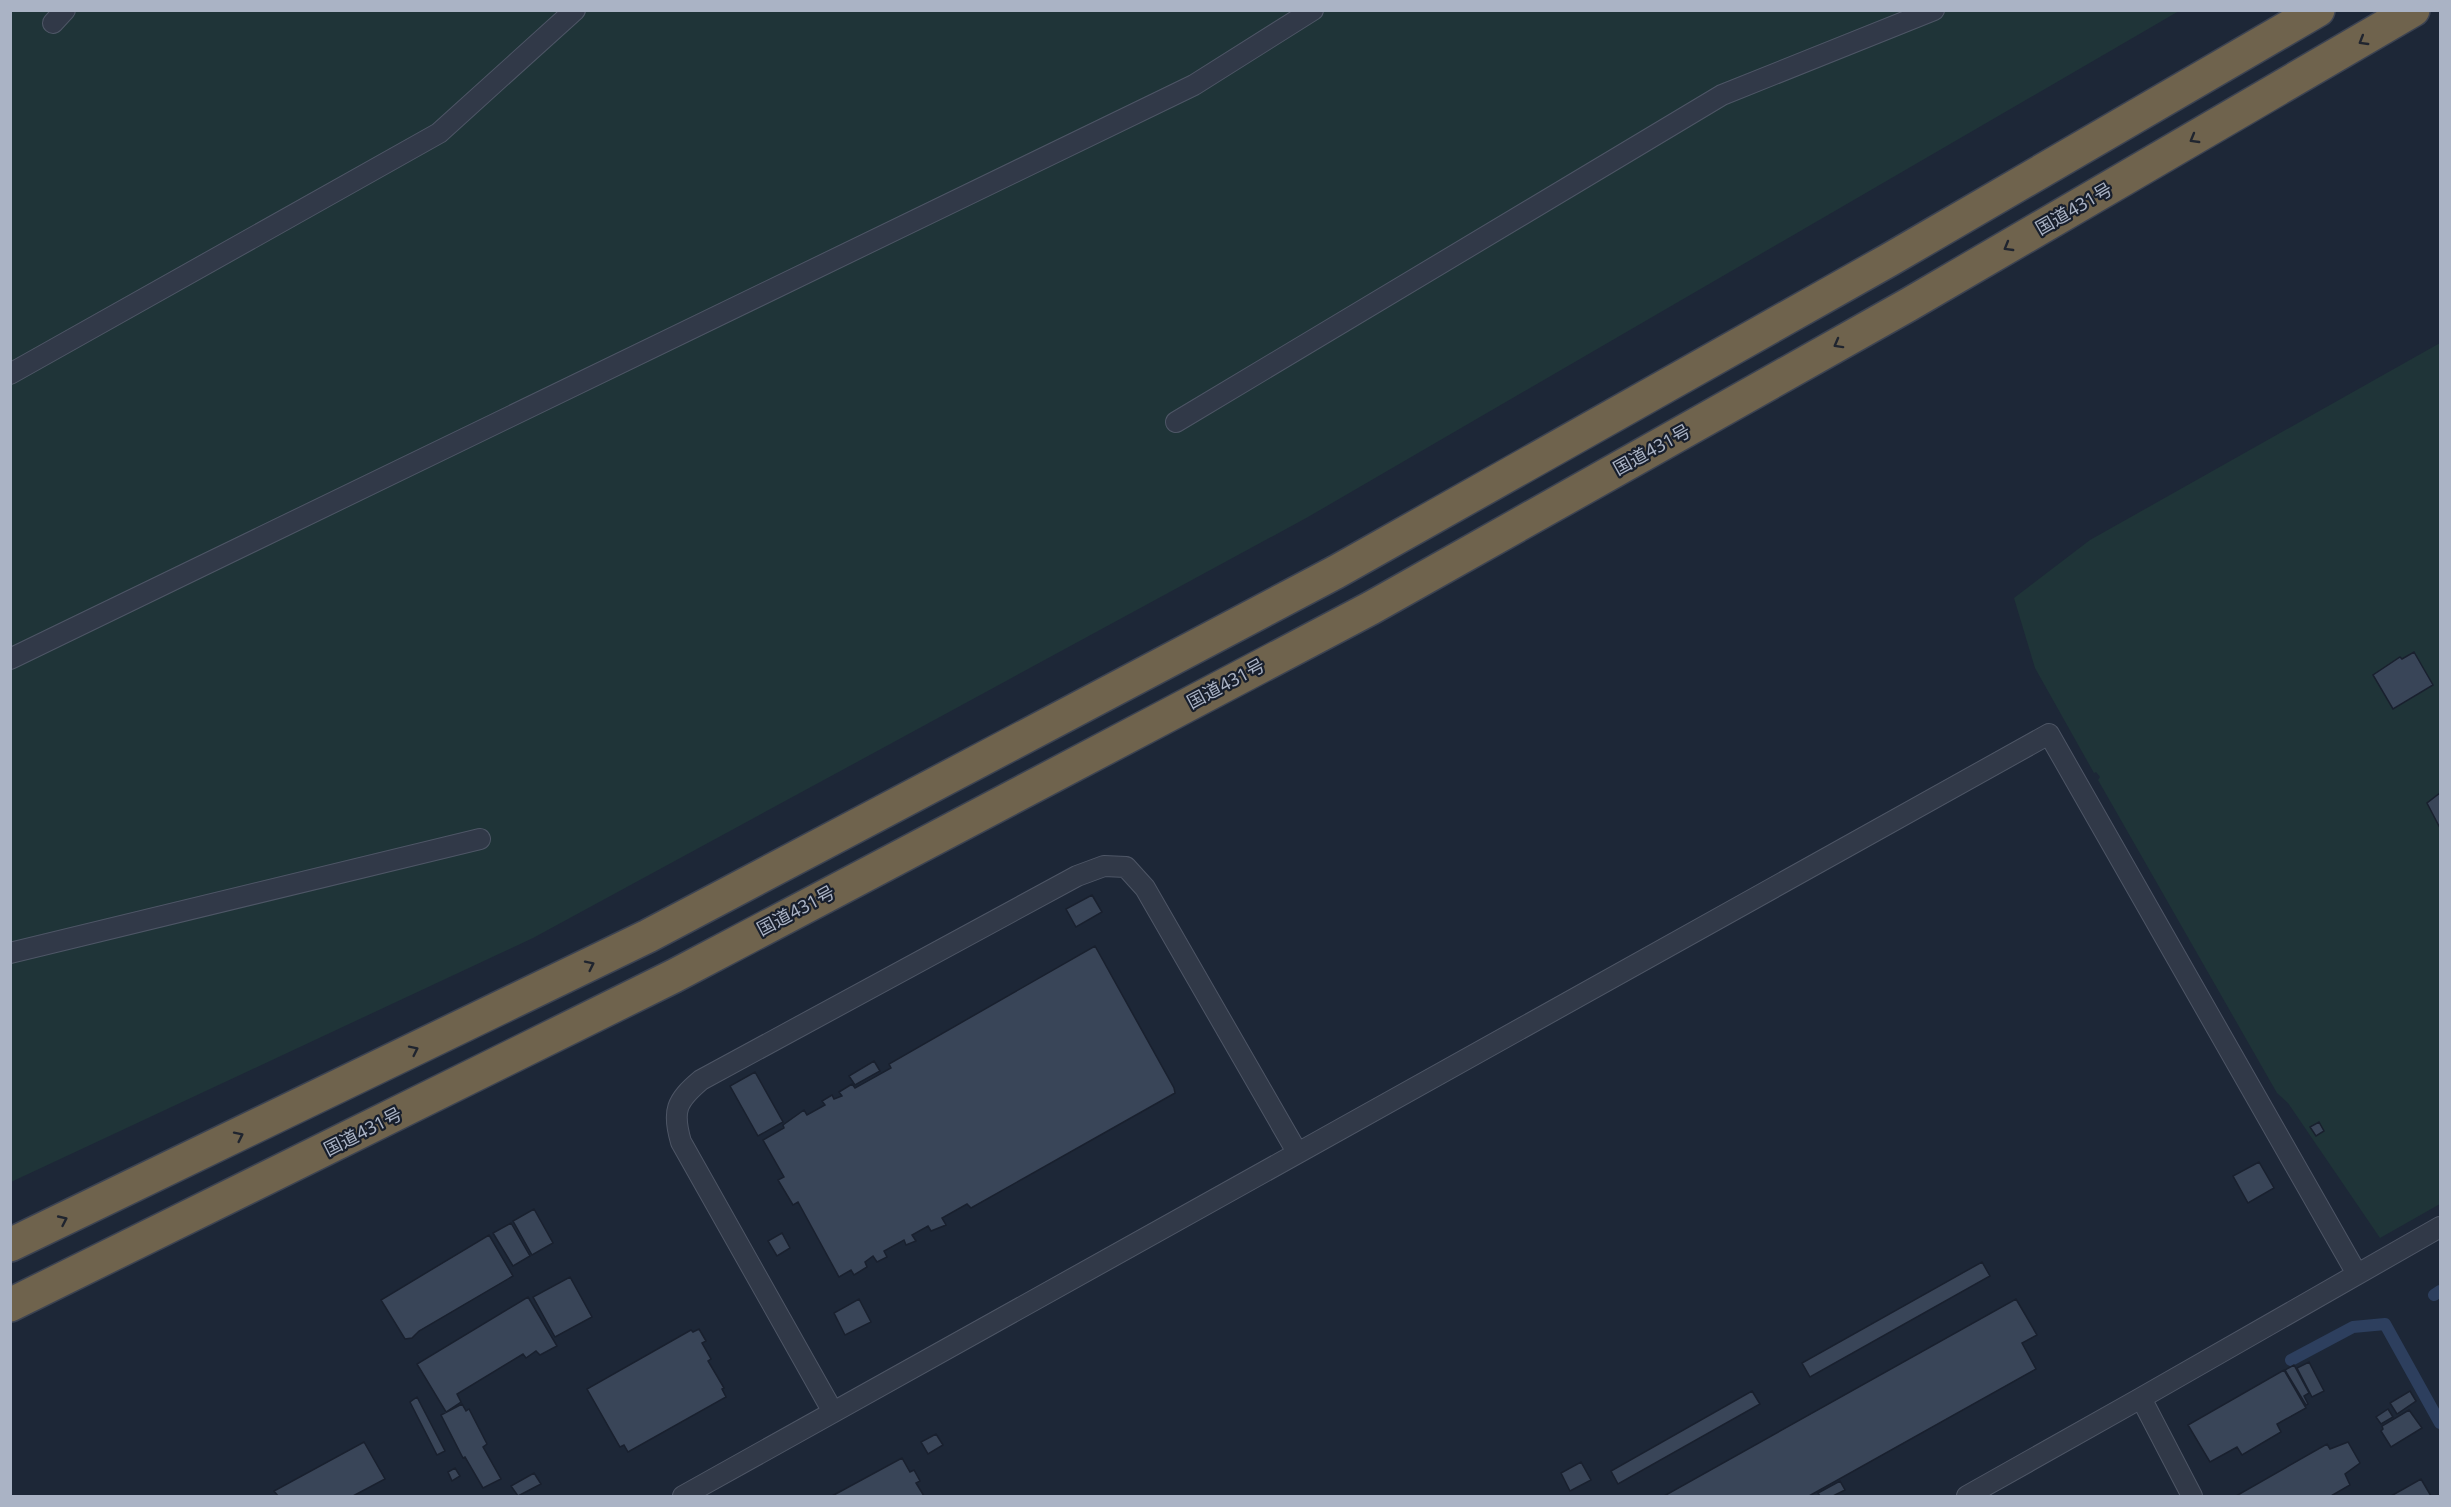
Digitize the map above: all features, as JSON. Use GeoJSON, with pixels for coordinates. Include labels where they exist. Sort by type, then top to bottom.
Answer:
{"type":"FeatureCollection","features":[{"type":"Feature","properties":{"kind":"highway"},"geometry":{"type":"LineString","coordinates":[[10,1245],[648,936],[1336,572],[1889,260],[2318,10]]}},
{"type":"Feature","properties":{"kind":"highway","name":"国道431号"},"geometry":{"type":"LineString","coordinates":[[10,1305],[663,981],[1371,608],[1908,305],[2413,10]]}},
{"type":"Feature","properties":{"kind":"lane"},"geometry":{"type":"LineString","coordinates":[[10,374],[439,133],[575,10]]}},
{"type":"Feature","properties":{"kind":"lane"},"geometry":{"type":"LineString","coordinates":[[10,658],[1194,85],[1313,10]]}},
{"type":"Feature","properties":{"kind":"lane"},"geometry":{"type":"LineString","coordinates":[[1176,422],[1722,95],[1934,10]]}},
{"type":"Feature","properties":{"kind":"lane"},"geometry":{"type":"LineString","coordinates":[[683,1497],[712,1489],[833,1412],[2049,734],[2357,1274]]}},
{"type":"Feature","properties":{"kind":"lane"},"geometry":{"type":"LineString","coordinates":[[10,953],[480,839]]}},
{"type":"Feature","properties":{"kind":"lane"},"geometry":{"type":"LineString","coordinates":[[833,1412],[681,1142],[675,1123],[677,1105],[701,1080],[1077,876],[1104,866],[1126,867],[1145,888],[1297,1152]]}},
{"type":"Feature","properties":{"kind":"lane"},"geometry":{"type":"LineString","coordinates":[[1967,1497],[2440,1227]]}},
{"type":"Feature","properties":{"kind":"lane"},"geometry":{"type":"LineString","coordinates":[[2141,1398],[2192,1497]]}},
{"type":"Feature","properties":{"kind":"green space"},"geometry":{"type":"Polygon","coordinates":[[[10,11],[2179,11],[1308,517],[533,938],[11,1182],[10,11]]]}},
{"type":"Feature","properties":{"kind":"green space"},"geometry":{"type":"Polygon","coordinates":[[[2440,343],[2440,1204],[2380,1238],[2288,1103],[2277,1093],[2098,780],[2100,777],[2096,772],[2094,773],[2035,668],[2014,598],[2090,540],[2440,343]]]}},
{"type":"Feature","properties":{"kind":"building"},"geometry":{"type":"Polygon","coordinates":[[[2414,652],[2433,685],[2393,709],[2373,675],[2400,657],[2402,659],[2414,652]]]}},
{"type":"Feature","properties":{"kind":"building"},"geometry":{"type":"Polygon","coordinates":[[[2440,793],[2440,828],[2427,803],[2440,793]]]}},
{"type":"Feature","properties":{"kind":"building"},"geometry":{"type":"Polygon","coordinates":[[[1092,895],[1102,912],[1076,927],[1066,909],[1092,895]]]}},
{"type":"Feature","properties":{"kind":"building"},"geometry":{"type":"Polygon","coordinates":[[[1095,946],[1175,1093],[971,1208],[967,1204],[942,1218],[946,1225],[931,1231],[928,1226],[912,1235],[916,1241],[906,1245],[904,1240],[884,1251],[887,1257],[877,1262],[873,1256],[865,1262],[867,1267],[854,1275],[851,1270],[839,1277],[798,1202],[793,1205],[778,1180],[784,1177],[763,1140],[784,1128],[783,1125],[804,1110],[807,1115],[825,1105],[822,1101],[832,1095],[834,1099],[842,1096],[839,1092],[852,1084],[855,1088],[891,1068],[889,1064],[1095,946]]]}},
{"type":"Feature","properties":{"kind":"building"},"geometry":{"type":"Polygon","coordinates":[[[874,1061],[880,1071],[855,1085],[849,1076],[874,1061]]]}},
{"type":"Feature","properties":{"kind":"building"},"geometry":{"type":"Polygon","coordinates":[[[755,1072],[783,1122],[758,1136],[730,1086],[755,1072]]]}},
{"type":"Feature","properties":{"kind":"building"},"geometry":{"type":"Polygon","coordinates":[[[2319,1122],[2324,1131],[2316,1136],[2310,1127],[2319,1122]]]}},
{"type":"Feature","properties":{"kind":"building"},"geometry":{"type":"Polygon","coordinates":[[[2259,1162],[2274,1188],[2248,1203],[2233,1176],[2259,1162]]]}},
{"type":"Feature","properties":{"kind":"building"},"geometry":{"type":"Polygon","coordinates":[[[534,1209],[553,1243],[532,1255],[513,1221],[534,1209]]]}},
{"type":"Feature","properties":{"kind":"building"},"geometry":{"type":"Polygon","coordinates":[[[511,1223],[530,1256],[513,1266],[493,1233],[511,1223]]]}},
{"type":"Feature","properties":{"kind":"building"},"geometry":{"type":"Polygon","coordinates":[[[782,1233],[790,1248],[777,1256],[768,1241],[782,1233]]]}},
{"type":"Feature","properties":{"kind":"building"},"geometry":{"type":"Polygon","coordinates":[[[489,1235],[513,1276],[419,1331],[412,1338],[405,1339],[381,1300],[489,1235]]]}},
{"type":"Feature","properties":{"kind":"building"},"geometry":{"type":"Polygon","coordinates":[[[1982,1262],[1990,1276],[1810,1377],[1802,1363],[1982,1262]]]}},
{"type":"Feature","properties":{"kind":"building"},"geometry":{"type":"Polygon","coordinates":[[[570,1277],[592,1317],[555,1337],[533,1297],[570,1277]]]}},
{"type":"Feature","properties":{"kind":"building"},"geometry":{"type":"Polygon","coordinates":[[[528,1297],[557,1346],[540,1355],[536,1351],[526,1358],[523,1354],[457,1394],[461,1402],[446,1412],[417,1364],[528,1297]]]}},
{"type":"Feature","properties":{"kind":"building"},"geometry":{"type":"Polygon","coordinates":[[[859,1299],[871,1322],[845,1335],[834,1313],[859,1299]]]}},
{"type":"Feature","properties":{"kind":"building"},"geometry":{"type":"Polygon","coordinates":[[[2016,1299],[2037,1335],[2022,1343],[2036,1369],[1809,1496],[1664,1496],[2016,1299]]]}},
{"type":"Feature","properties":{"kind":"building"},"geometry":{"type":"Polygon","coordinates":[[[699,1329],[706,1341],[702,1343],[711,1359],[708,1361],[724,1388],[722,1389],[726,1397],[628,1452],[624,1445],[620,1447],[587,1389],[691,1330],[693,1332],[699,1329]]]}},
{"type":"Feature","properties":{"kind":"building"},"geometry":{"type":"Polygon","coordinates":[[[2309,1362],[2324,1391],[2312,1397],[2297,1368],[2309,1362]]]}},
{"type":"Feature","properties":{"kind":"building"},"geometry":{"type":"Polygon","coordinates":[[[2294,1365],[2309,1393],[2304,1396],[2308,1404],[2306,1405],[2285,1370],[2294,1365]]]}},
{"type":"Feature","properties":{"kind":"building"},"geometry":{"type":"Polygon","coordinates":[[[2284,1370],[2306,1408],[2277,1424],[2281,1432],[2242,1455],[2237,1447],[2210,1462],[2188,1425],[2284,1370]]]}},
{"type":"Feature","properties":{"kind":"building"},"geometry":{"type":"Polygon","coordinates":[[[1752,1391],[1760,1404],[1618,1484],[1611,1471],[1752,1391]]]}},
{"type":"Feature","properties":{"kind":"building"},"geometry":{"type":"Polygon","coordinates":[[[2410,1391],[2416,1401],[2397,1414],[2390,1403],[2410,1391]]]}},
{"type":"Feature","properties":{"kind":"building"},"geometry":{"type":"Polygon","coordinates":[[[417,1397],[445,1451],[437,1455],[410,1402],[417,1397]]]}},
{"type":"Feature","properties":{"kind":"building"},"geometry":{"type":"Polygon","coordinates":[[[462,1404],[466,1411],[469,1409],[487,1444],[483,1447],[501,1479],[483,1488],[465,1457],[463,1458],[441,1415],[462,1404]]]}},
{"type":"Feature","properties":{"kind":"building"},"geometry":{"type":"Polygon","coordinates":[[[2388,1409],[2393,1417],[2381,1424],[2376,1417],[2388,1409]]]}},
{"type":"Feature","properties":{"kind":"building"},"geometry":{"type":"Polygon","coordinates":[[[2409,1410],[2422,1428],[2391,1447],[2381,1431],[2382,1426],[2409,1410]]]}},
{"type":"Feature","properties":{"kind":"building"},"geometry":{"type":"Polygon","coordinates":[[[936,1434],[943,1445],[928,1454],[921,1442],[936,1434]]]}},
{"type":"Feature","properties":{"kind":"building"},"geometry":{"type":"Polygon","coordinates":[[[364,1442],[385,1479],[353,1496],[278,1496],[274,1491],[364,1442]]]}},
{"type":"Feature","properties":{"kind":"building"},"geometry":{"type":"Polygon","coordinates":[[[2348,1442],[2360,1463],[2345,1474],[2350,1485],[2331,1496],[2236,1496],[2327,1444],[2330,1449],[2348,1442]]]}},
{"type":"Feature","properties":{"kind":"building"},"geometry":{"type":"Polygon","coordinates":[[[902,1458],[910,1472],[914,1470],[920,1481],[916,1483],[924,1496],[832,1496],[902,1458]]]}},
{"type":"Feature","properties":{"kind":"building"},"geometry":{"type":"Polygon","coordinates":[[[1581,1462],[1591,1480],[1570,1491],[1561,1473],[1581,1462]]]}},
{"type":"Feature","properties":{"kind":"building"},"geometry":{"type":"Polygon","coordinates":[[[455,1468],[460,1476],[452,1481],[448,1472],[455,1468]]]}},
{"type":"Feature","properties":{"kind":"building"},"geometry":{"type":"Polygon","coordinates":[[[534,1473],[541,1484],[518,1496],[511,1486],[534,1473]]]}},
{"type":"Feature","properties":{"kind":"building"},"geometry":{"type":"Polygon","coordinates":[[[2421,1479],[2431,1496],[2391,1496],[2421,1479]]]}},
{"type":"Feature","properties":{"kind":"building"},"geometry":{"type":"Polygon","coordinates":[[[1840,1481],[1845,1490],[1833,1496],[1820,1496],[1818,1493],[1840,1481]]]}},
{"type":"Feature","properties":{"kind":"waterway"},"geometry":{"type":"LineString","coordinates":[[2434,1295],[2440,1291]]}},
{"type":"Feature","properties":{"kind":"waterway"},"geometry":{"type":"LineString","coordinates":[[2291,1360],[2353,1327],[2385,1324],[2440,1423]]}}]}
